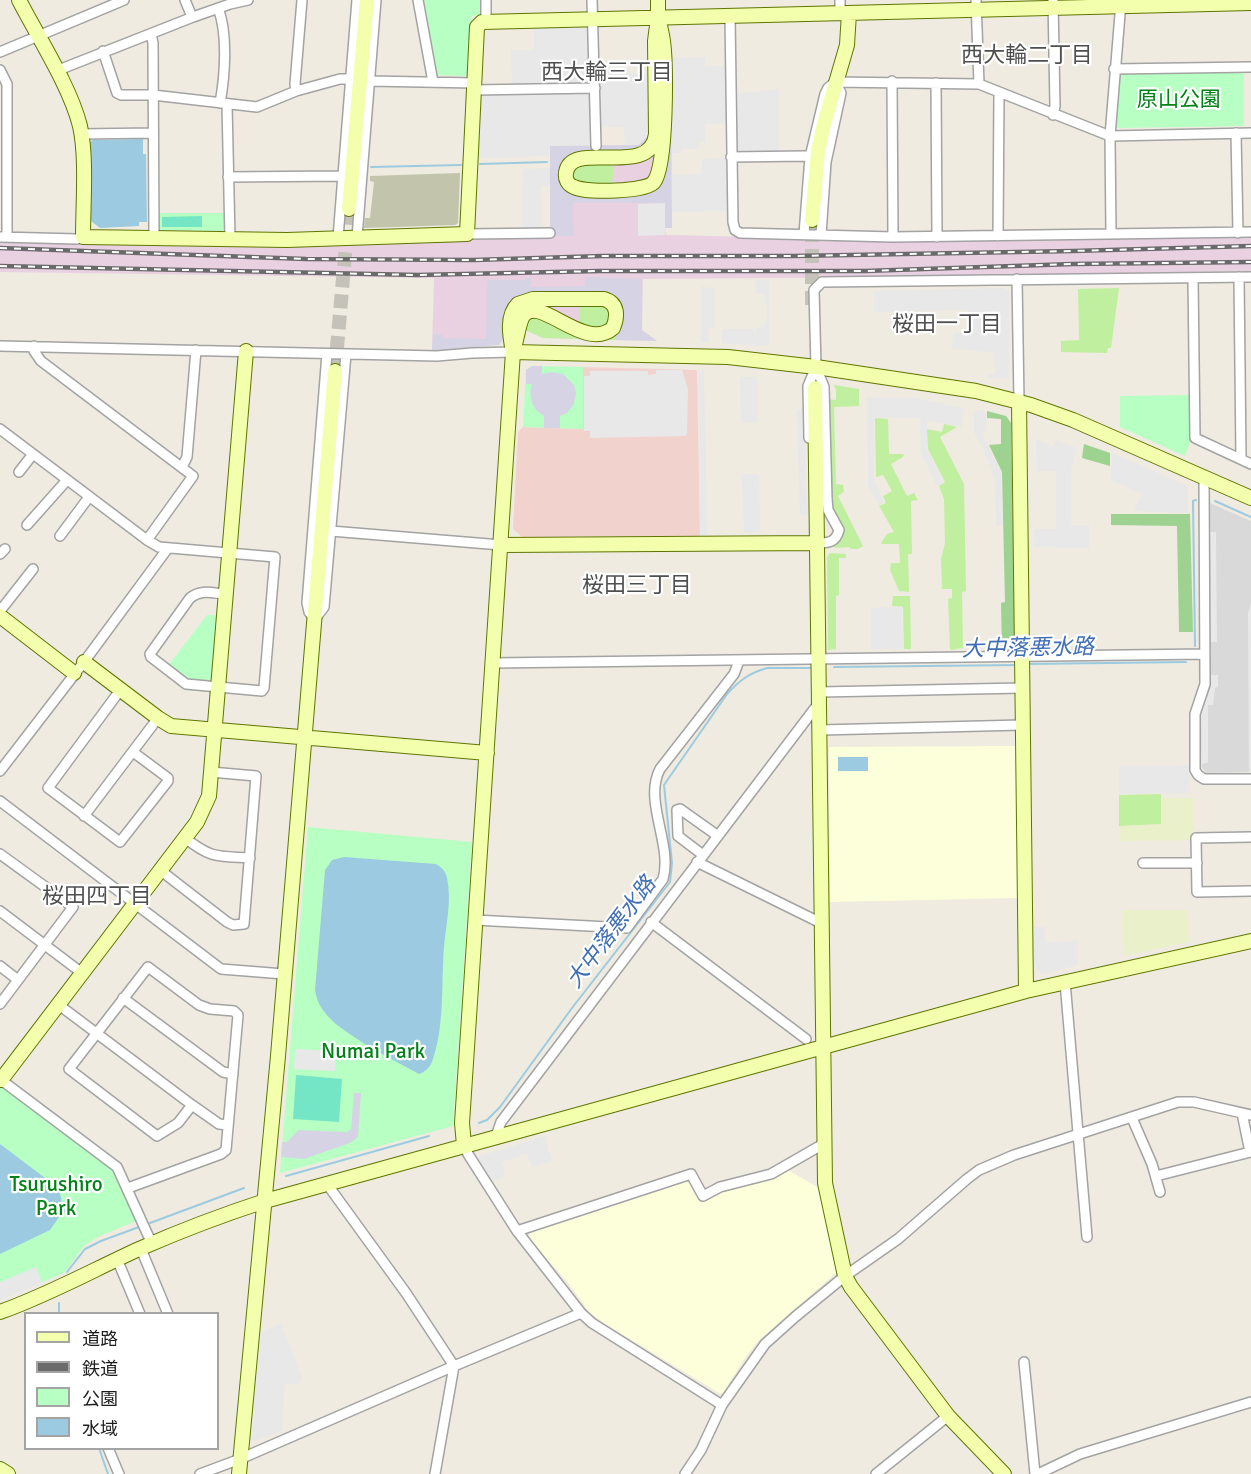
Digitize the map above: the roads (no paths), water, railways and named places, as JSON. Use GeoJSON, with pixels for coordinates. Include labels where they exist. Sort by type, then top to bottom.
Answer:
{"type":"FeatureCollection","features":[{"type":"Feature","properties":{"kind":"street"},"geometry":{"type":"LineString","coordinates":[[19,0],[71,100],[81,134],[83,237]]}},
{"type":"Feature","properties":{"kind":"street"},"geometry":{"type":"LineString","coordinates":[[0,52],[124,0]]}},
{"type":"Feature","properties":{"kind":"street"},"geometry":{"type":"LineString","coordinates":[[185,0],[192,17]]}},
{"type":"Feature","properties":{"kind":"street"},"geometry":{"type":"LineString","coordinates":[[56,71],[192,17],[248,0]]}},
{"type":"Feature","properties":{"kind":"street"},"geometry":{"type":"LineString","coordinates":[[296,91],[302,0]]}},
{"type":"Feature","properties":{"kind":"street"},"geometry":{"type":"LineString","coordinates":[[338,238],[357,0]]}},
{"type":"Feature","properties":{"kind":"street"},"geometry":{"type":"LineString","coordinates":[[349,209],[367,0]]}},
{"type":"Feature","properties":{"kind":"street"},"geometry":{"type":"LineString","coordinates":[[357,237],[376,0]]}},
{"type":"Feature","properties":{"kind":"street"},"geometry":{"type":"LineString","coordinates":[[418,0],[434,82]]}},
{"type":"Feature","properties":{"kind":"street"},"geometry":{"type":"LineString","coordinates":[[486,0],[486,21]]}},
{"type":"Feature","properties":{"kind":"street"},"geometry":{"type":"LineString","coordinates":[[592,0],[596,146]]}},
{"type":"Feature","properties":{"kind":"street"},"geometry":{"type":"LineString","coordinates":[[658,0],[655,41],[656,134],[654,145],[648,152],[642,154],[618,158],[590,157],[574,161],[566,173],[568,183],[572,186],[584,190],[635,189],[648,186],[655,181],[664,144],[663,41],[658,18]]}},
{"type":"Feature","properties":{"kind":"street"},"geometry":{"type":"LineString","coordinates":[[1111,234],[1110,135],[1120,3]]}},
{"type":"Feature","properties":{"kind":"street"},"geometry":{"type":"LineString","coordinates":[[467,234],[477,27],[486,21],[730,16],[843,9],[976,5],[1251,3]]}},
{"type":"Feature","properties":{"kind":"street"},"geometry":{"type":"LineString","coordinates":[[1053,4],[1055,106],[1053,115]]}},
{"type":"Feature","properties":{"kind":"street"},"geometry":{"type":"LineString","coordinates":[[976,5],[979,84]]}},
{"type":"Feature","properties":{"kind":"street"},"geometry":{"type":"LineString","coordinates":[[218,8],[223,26],[223,104],[230,239]]}},
{"type":"Feature","properties":{"kind":"street"},"geometry":{"type":"LineString","coordinates":[[812,220],[818,152],[835,82],[847,45],[843,9]]}},
{"type":"Feature","properties":{"kind":"street"},"geometry":{"type":"LineString","coordinates":[[730,16],[733,222],[735,230],[740,233],[937,237],[1251,232]]}},
{"type":"Feature","properties":{"kind":"street"},"geometry":{"type":"LineString","coordinates":[[151,34],[153,43],[154,238]]}},
{"type":"Feature","properties":{"kind":"street"},"geometry":{"type":"LineString","coordinates":[[103,51],[117,93],[121,94],[153,95],[256,107],[296,91],[340,79],[351,79]]}},
{"type":"Feature","properties":{"kind":"street"},"geometry":{"type":"LineString","coordinates":[[1114,69],[1251,67]]}},
{"type":"Feature","properties":{"kind":"street"},"geometry":{"type":"LineString","coordinates":[[0,70],[7,84],[3,237],[287,240],[550,233]]}},
{"type":"Feature","properties":{"kind":"street"},"geometry":{"type":"LineString","coordinates":[[369,81],[434,82],[474,87],[595,88]]}},
{"type":"Feature","properties":{"kind":"street"},"geometry":{"type":"LineString","coordinates":[[892,81],[893,237]]}},
{"type":"Feature","properties":{"kind":"street"},"geometry":{"type":"LineString","coordinates":[[821,235],[822,193],[826,162],[841,93],[835,82]]}},
{"type":"Feature","properties":{"kind":"street"},"geometry":{"type":"LineString","coordinates":[[804,234],[810,157],[825,94],[835,82],[979,84],[1053,115],[1110,135],[1251,133]]}},
{"type":"Feature","properties":{"kind":"street"},"geometry":{"type":"LineString","coordinates":[[936,83],[937,237]]}},
{"type":"Feature","properties":{"kind":"street"},"geometry":{"type":"LineString","coordinates":[[998,236],[999,92]]}},
{"type":"Feature","properties":{"kind":"street"},"geometry":{"type":"LineString","coordinates":[[1236,133],[1238,233]]}},
{"type":"Feature","properties":{"kind":"street"},"geometry":{"type":"LineString","coordinates":[[81,134],[153,134]]}},
{"type":"Feature","properties":{"kind":"street"},"geometry":{"type":"LineString","coordinates":[[731,157],[810,157]]}},
{"type":"Feature","properties":{"kind":"street"},"geometry":{"type":"LineString","coordinates":[[228,177],[342,176]]}},
{"type":"Feature","properties":{"kind":"street"},"geometry":{"type":"LineString","coordinates":[[1239,277],[1241,459]]}},
{"type":"Feature","properties":{"kind":"street"},"geometry":{"type":"LineString","coordinates":[[331,531],[501,545],[830,542],[835,540],[839,530],[828,505],[824,387],[816,367],[814,290],[822,282],[1251,277]]}},
{"type":"Feature","properties":{"kind":"street"},"geometry":{"type":"LineString","coordinates":[[1193,278],[1195,438],[1251,464]]}},
{"type":"Feature","properties":{"kind":"street"},"geometry":{"type":"LineString","coordinates":[[1017,279],[1026,991]]}},
{"type":"Feature","properties":{"kind":"street"},"geometry":{"type":"LineString","coordinates":[[513,352],[523,316],[529,311],[541,311],[584,333],[602,334],[613,328],[616,309],[612,302],[603,299],[533,299],[521,301],[513,310],[510,323],[513,352],[462,1123],[464,1145],[517,1231],[581,1313],[604,1332],[722,1405]]}},
{"type":"Feature","properties":{"kind":"street"},"geometry":{"type":"LineString","coordinates":[[0,346],[437,356],[472,352],[513,352],[728,357],[816,367],[976,391],[1019,401],[1072,420],[1251,498]]}},
{"type":"Feature","properties":{"kind":"street"},"geometry":{"type":"LineString","coordinates":[[34,346],[36,356],[41,361],[193,476],[147,540]]}},
{"type":"Feature","properties":{"kind":"street"},"geometry":{"type":"LineString","coordinates":[[182,468],[187,457],[196,350]]}},
{"type":"Feature","properties":{"kind":"street"},"geometry":{"type":"LineString","coordinates":[[167,1312],[128,1188],[117,1167],[0,1080],[197,822],[206,805],[211,772],[246,351]]}},
{"type":"Feature","properties":{"kind":"street"},"geometry":{"type":"LineString","coordinates":[[315,619],[309,612],[307,603],[327,354]]}},
{"type":"Feature","properties":{"kind":"street"},"geometry":{"type":"LineString","coordinates":[[315,619],[324,607],[346,354]]}},
{"type":"Feature","properties":{"kind":"street"},"geometry":{"type":"LineString","coordinates":[[816,367],[808,387],[812,534],[818,543]]}},
{"type":"Feature","properties":{"kind":"street"},"geometry":{"type":"LineString","coordinates":[[239,1474],[285,974],[335,371]]}},
{"type":"Feature","properties":{"kind":"street"},"geometry":{"type":"LineString","coordinates":[[815,388],[825,1183],[845,1276],[851,1287],[948,1416],[1004,1474]]}},
{"type":"Feature","properties":{"kind":"street"},"geometry":{"type":"LineString","coordinates":[[0,429],[159,547],[275,557],[262,691],[182,683],[151,657],[150,654],[190,598],[201,592],[225,594]]}},
{"type":"Feature","properties":{"kind":"street"},"geometry":{"type":"LineString","coordinates":[[19,472],[33,454]]}},
{"type":"Feature","properties":{"kind":"street"},"geometry":{"type":"LineString","coordinates":[[1204,479],[1205,654],[1204,684],[1195,714],[1195,770],[1204,779],[1251,778]]}},
{"type":"Feature","properties":{"kind":"street"},"geometry":{"type":"LineString","coordinates":[[27,525],[67,480]]}},
{"type":"Feature","properties":{"kind":"street"},"geometry":{"type":"LineString","coordinates":[[60,536],[90,497]]}},
{"type":"Feature","properties":{"kind":"street"},"geometry":{"type":"LineString","coordinates":[[0,771],[168,548]]}},
{"type":"Feature","properties":{"kind":"street"},"geometry":{"type":"LineString","coordinates":[[0,611],[33,569]]}},
{"type":"Feature","properties":{"kind":"street"},"geometry":{"type":"LineString","coordinates":[[0,616],[74,673]]}},
{"type":"Feature","properties":{"kind":"street"},"geometry":{"type":"LineString","coordinates":[[493,663],[820,660],[1022,662],[1205,654]]}},
{"type":"Feature","properties":{"kind":"street"},"geometry":{"type":"LineString","coordinates":[[475,920],[627,928],[663,879],[664,874],[665,860],[654,792],[655,780],[660,769],[734,674],[739,661]]}},
{"type":"Feature","properties":{"kind":"street"},"geometry":{"type":"LineString","coordinates":[[84,662],[171,726],[487,753]]}},
{"type":"Feature","properties":{"kind":"street"},"geometry":{"type":"LineString","coordinates":[[820,698],[1022,688]]}},
{"type":"Feature","properties":{"kind":"street"},"geometry":{"type":"LineString","coordinates":[[121,689],[48,788],[120,842],[168,781],[168,778],[133,752]]}},
{"type":"Feature","properties":{"kind":"street"},"geometry":{"type":"LineString","coordinates":[[496,1136],[501,1122],[820,698]]}},
{"type":"Feature","properties":{"kind":"street"},"geometry":{"type":"LineString","coordinates":[[84,816],[158,718]]}},
{"type":"Feature","properties":{"kind":"street"},"geometry":{"type":"LineString","coordinates":[[820,730],[1023,725]]}},
{"type":"Feature","properties":{"kind":"street"},"geometry":{"type":"LineString","coordinates":[[160,870],[226,922],[239,926],[244,924],[256,776],[211,772]]}},
{"type":"Feature","properties":{"kind":"street"},"geometry":{"type":"LineString","coordinates":[[0,801],[221,969],[285,974]]}},
{"type":"Feature","properties":{"kind":"street"},"geometry":{"type":"LineString","coordinates":[[718,836],[680,809],[677,810],[678,836],[700,859],[823,924]]}},
{"type":"Feature","properties":{"kind":"street"},"geometry":{"type":"LineString","coordinates":[[1251,837],[1196,838],[1197,892],[1251,891]]}},
{"type":"Feature","properties":{"kind":"street"},"geometry":{"type":"LineString","coordinates":[[185,838],[203,852],[214,856],[250,858]]}},
{"type":"Feature","properties":{"kind":"street"},"geometry":{"type":"LineString","coordinates":[[0,854],[73,907],[0,1004]]}},
{"type":"Feature","properties":{"kind":"street"},"geometry":{"type":"LineString","coordinates":[[1143,864],[1197,863]]}},
{"type":"Feature","properties":{"kind":"street"},"geometry":{"type":"LineString","coordinates":[[0,911],[82,973]]}},
{"type":"Feature","properties":{"kind":"street"},"geometry":{"type":"LineString","coordinates":[[651,922],[806,1039]]}},
{"type":"Feature","properties":{"kind":"street"},"geometry":{"type":"LineString","coordinates":[[0,1312],[146,1246],[265,1201],[1026,991],[1251,941]]}},
{"type":"Feature","properties":{"kind":"street"},"geometry":{"type":"LineString","coordinates":[[0,966],[18,980]]}},
{"type":"Feature","properties":{"kind":"street"},"geometry":{"type":"LineString","coordinates":[[128,1188],[226,1150],[233,1074],[237,1012],[210,1009],[199,1005],[148,967],[69,1069],[157,1136],[178,1123],[192,1105]]}},
{"type":"Feature","properties":{"kind":"street"},"geometry":{"type":"LineString","coordinates":[[1065,982],[1087,1237]]}},
{"type":"Feature","properties":{"kind":"street"},"geometry":{"type":"LineString","coordinates":[[123,998],[223,1072],[233,1074]]}},
{"type":"Feature","properties":{"kind":"street"},"geometry":{"type":"LineString","coordinates":[[59,1005],[192,1105],[219,1124],[228,1125]]}},
{"type":"Feature","properties":{"kind":"street"},"geometry":{"type":"LineString","coordinates":[[685,1474],[698,1455],[722,1405],[765,1344],[845,1276],[898,1239],[979,1170],[1014,1155],[1178,1102],[1194,1102],[1246,1114],[1250,1152],[1156,1176]]}},
{"type":"Feature","properties":{"kind":"street"},"geometry":{"type":"LineString","coordinates":[[1132,1118],[1156,1176],[1160,1192]]}},
{"type":"Feature","properties":{"kind":"street"},"geometry":{"type":"LineString","coordinates":[[517,1231],[691,1174],[704,1196],[720,1187],[771,1174],[825,1143]]}},
{"type":"Feature","properties":{"kind":"street"},"geometry":{"type":"LineString","coordinates":[[327,1184],[406,1293],[454,1366],[435,1474]]}},
{"type":"Feature","properties":{"kind":"street"},"geometry":{"type":"LineString","coordinates":[[117,1259],[139,1312]]}},
{"type":"Feature","properties":{"kind":"street"},"geometry":{"type":"LineString","coordinates":[[200,1474],[581,1313]]}},
{"type":"Feature","properties":{"kind":"street"},"geometry":{"type":"LineString","coordinates":[[1024,1362],[1037,1474],[1080,1454],[1251,1402]]}},
{"type":"Feature","properties":{"kind":"street"},"geometry":{"type":"LineString","coordinates":[[876,1474],[948,1416]]}},
{"type":"Feature","properties":{"kind":"street"},"geometry":{"type":"LineString","coordinates":[[108,1450],[119,1474]]}},
{"type":"Feature","properties":{"kind":"street"},"geometry":{"type":"LineString","coordinates":[[0,1469],[8,1474]]}},
{"type":"Feature","properties":{"kind":"water"},"geometry":{"type":"Polygon","coordinates":[[[143,139],[143,154],[146,154],[147,222],[139,222],[139,226],[100,228],[91,221],[90,142],[93,140],[143,139]]]}},
{"type":"Feature","properties":{"kind":"water"},"geometry":{"type":"Polygon","coordinates":[[[838,757],[868,757],[868,771],[838,771],[838,757]]]}},
{"type":"Feature","properties":{"kind":"water"},"geometry":{"type":"Polygon","coordinates":[[[344,857],[436,864],[446,875],[449,904],[439,1034],[432,1062],[427,1070],[419,1074],[380,1053],[377,1057],[366,1051],[368,1046],[335,1023],[318,1000],[315,990],[325,870],[332,860],[344,857]]]}},
{"type":"Feature","properties":{"kind":"water"},"geometry":{"type":"Polygon","coordinates":[[[0,1144],[57,1187],[62,1208],[66,1209],[66,1213],[62,1213],[50,1230],[0,1254],[0,1144]]]}},
{"type":"Feature","properties":{"kind":"waterway"},"geometry":{"type":"LineString","coordinates":[[480,164],[547,162]]}},
{"type":"Feature","properties":{"kind":"waterway"},"geometry":{"type":"LineString","coordinates":[[371,167],[461,165]]}},
{"type":"Feature","properties":{"kind":"waterway","name":"大中落悪水路"},"geometry":{"type":"LineString","coordinates":[[1195,646],[1193,501],[1196,500]]}},
{"type":"Feature","properties":{"kind":"waterway","name":"大中落悪水路"},"geometry":{"type":"LineString","coordinates":[[1215,501],[1251,517]]}},
{"type":"Feature","properties":{"kind":"waterway","name":"大中落悪水路"},"geometry":{"type":"LineString","coordinates":[[1027,664],[1186,662]]}},
{"type":"Feature","properties":{"kind":"waterway","name":"大中落悪水路"},"geometry":{"type":"LineString","coordinates":[[834,667],[1018,665]]}},
{"type":"Feature","properties":{"kind":"waterway","name":"大中落悪水路"},"geometry":{"type":"LineString","coordinates":[[479,1123],[487,1120],[500,1107],[572,1008],[670,882],[672,863],[664,785],[727,694],[745,678],[767,668],[812,668]]}},
{"type":"Feature","properties":{"kind":"waterway","name":"大中落悪水路"},"geometry":{"type":"LineString","coordinates":[[286,1176],[429,1136]]}},
{"type":"Feature","properties":{"kind":"waterway","name":"大中落悪水路"},"geometry":{"type":"LineString","coordinates":[[150,1223],[244,1188]]}},
{"type":"Feature","properties":{"kind":"waterway","name":"大中落悪水路"},"geometry":{"type":"LineString","coordinates":[[67,1272],[85,1249],[139,1227]]}},
{"type":"Feature","properties":{"kind":"waterway","name":"大中落悪水路"},"geometry":{"type":"LineString","coordinates":[[59,1303],[59,1312]]}},
{"type":"Feature","properties":{"kind":"waterway","name":"大中落悪水路"},"geometry":{"type":"LineString","coordinates":[[100,1450],[108,1474]]}},
{"type":"Feature","properties":{"kind":"tunnel"},"geometry":{"type":"LineString","coordinates":[[335,371],[349,209]]}},
{"type":"Feature","properties":{"kind":"tunnel"},"geometry":{"type":"LineString","coordinates":[[812,220],[812,305]]}},
{"type":"Feature","properties":{"kind":"railway"},"geometry":{"type":"LineString","coordinates":[[0,248],[306,259],[474,260],[1251,246]]}},
{"type":"Feature","properties":{"kind":"railway"},"geometry":{"type":"LineString","coordinates":[[0,266],[418,275],[600,271],[865,271],[1073,264],[1251,262]]}},
{"type":"Feature","properties":{"kind":"district","name":"西大輪二丁目"},"geometry":{"type":"Point","coordinates":[1027,56]}},
{"type":"Feature","properties":{"kind":"district","name":"西大輪三丁目"},"geometry":{"type":"Point","coordinates":[607,73]}},
{"type":"Feature","properties":{"kind":"district","name":"桜田一丁目"},"geometry":{"type":"Point","coordinates":[947,325]}},
{"type":"Feature","properties":{"kind":"district","name":"桜田三丁目"},"geometry":{"type":"Point","coordinates":[637,586]}},
{"type":"Feature","properties":{"kind":"district","name":"桜田四丁目"},"geometry":{"type":"Point","coordinates":[97,897]}},
{"type":"Feature","properties":{"kind":"park label","name":"原山公園"},"geometry":{"type":"Point","coordinates":[1179,100]}},
{"type":"Feature","properties":{"kind":"park label","name":"Numai Park"},"geometry":{"type":"Point","coordinates":[373,1052]}},
{"type":"Feature","properties":{"kind":"park label","name":"Tsurushiro Park"},"geometry":{"type":"Point","coordinates":[56,1197]}}]}
